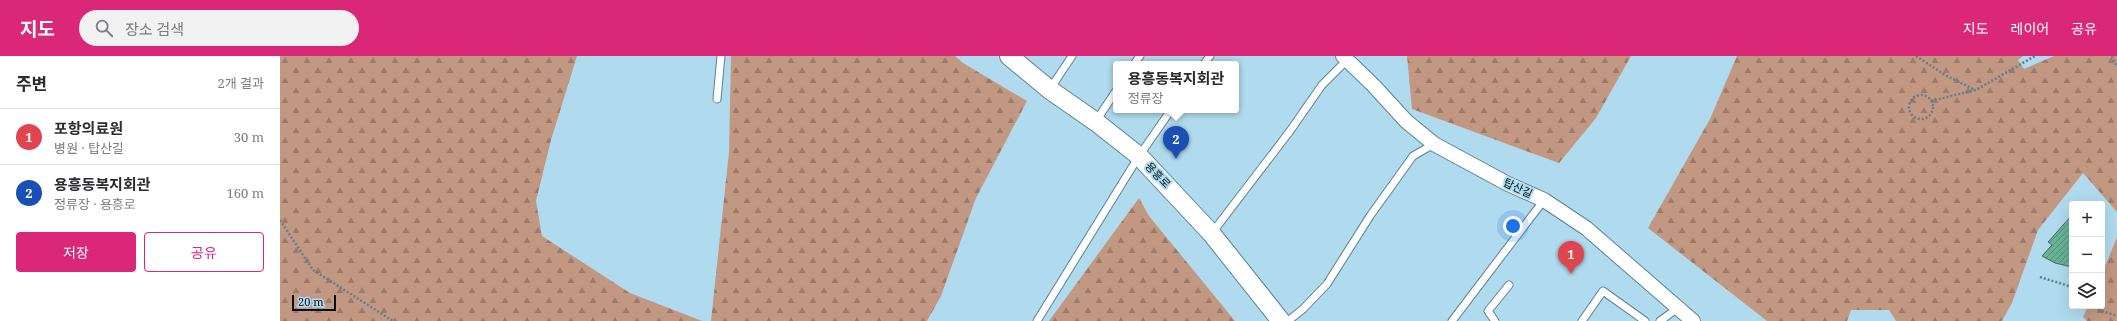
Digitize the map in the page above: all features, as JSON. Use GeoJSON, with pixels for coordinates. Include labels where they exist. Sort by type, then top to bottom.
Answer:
{"type":"FeatureCollection","features":[{"type":"Feature","properties":{"kind":"street","name":"용흥로"},"geometry":{"type":"LineString","coordinates":[[1009,56],[1050,90],[1096,122],[1139,156],[1211,233],[1281,321]]}},
{"type":"Feature","properties":{"kind":"street","name":"탑산길"},"geometry":{"type":"LineString","coordinates":[[1345,58],[1374,86],[1406,121],[1434,144],[1508,184],[1544,200],[1586,228],[1693,321]]}},
{"type":"Feature","properties":{"kind":"lane"},"geometry":{"type":"LineString","coordinates":[[717,99],[720,56]]}},
{"type":"Feature","properties":{"kind":"lane"},"geometry":{"type":"LineString","coordinates":[[1050,90],[1072,56]]}},
{"type":"Feature","properties":{"kind":"lane"},"geometry":{"type":"LineString","coordinates":[[1211,233],[1290,131],[1322,85],[1345,58]]}},
{"type":"Feature","properties":{"kind":"lane"},"geometry":{"type":"LineString","coordinates":[[1096,122],[1113,96]]}},
{"type":"Feature","properties":{"kind":"lane"},"geometry":{"type":"LineString","coordinates":[[1037,321],[1139,156],[1169,113]]}},
{"type":"Feature","properties":{"kind":"lane"},"geometry":{"type":"LineString","coordinates":[[1288,321],[1303,309],[1327,284],[1370,216],[1413,156],[1434,144]]}},
{"type":"Feature","properties":{"kind":"lane"},"geometry":{"type":"LineString","coordinates":[[1452,321],[1544,200]]}},
{"type":"Feature","properties":{"kind":"lane"},"geometry":{"type":"LineString","coordinates":[[1496,321],[1488,311],[1509,284]]}},
{"type":"Feature","properties":{"kind":"lane"},"geometry":{"type":"LineString","coordinates":[[1582,321],[1604,291],[1643,320]]}},
{"type":"Feature","properties":{"kind":"lane"},"geometry":{"type":"LineString","coordinates":[[1660,321],[1678,308]]}},
{"type":"Feature","properties":{"kind":"path"},"geometry":{"type":"LineString","coordinates":[[1916,56],[1945,75],[1976,90]]}},
{"type":"Feature","properties":{"kind":"path"},"geometry":{"type":"LineString","coordinates":[[1931,101],[1933,106],[1929,116],[1919,119],[1910,113],[1910,103],[1913,98],[1923,96],[1931,101],[1976,90],[2035,56]]}},
{"type":"Feature","properties":{"kind":"path"},"geometry":{"type":"LineString","coordinates":[[2112,56],[2117,67]]}},
{"type":"Feature","properties":{"kind":"path"},"geometry":{"type":"LineString","coordinates":[[280,220],[313,270],[342,290],[393,321]]}},
{"type":"Feature","properties":{"kind":"path"},"geometry":{"type":"LineString","coordinates":[[2040,277],[2069,286]]}},
{"type":"Feature","properties":{"kind":"path"},"geometry":{"type":"LineString","coordinates":[[2098,309],[2117,316]]}},
{"type":"Feature","properties":{"kind":"green space"},"geometry":{"type":"Polygon","coordinates":[[[280,56],[577,56],[551,140],[536,201],[542,236],[630,293],[702,321],[280,321],[280,56]]]}},
{"type":"Feature","properties":{"kind":"green space"},"geometry":{"type":"Polygon","coordinates":[[[731,56],[955,56],[963,63],[1027,101],[976,198],[941,296],[927,321],[711,321],[729,152],[731,56]]]}},
{"type":"Feature","properties":{"kind":"green space"},"geometry":{"type":"Polygon","coordinates":[[[1407,56],[1631,56],[1596,118],[1559,163],[1412,109],[1407,56]]]}},
{"type":"Feature","properties":{"kind":"green space"},"geometry":{"type":"Polygon","coordinates":[[[1737,56],[2023,56],[2018,60],[2024,69],[2054,56],[2117,56],[2117,212],[2083,173],[2038,230],[2012,303],[2002,321],[1896,321],[1889,310],[1851,310],[1847,321],[1767,321],[1648,228],[1710,119],[1737,56]]]}},
{"type":"Feature","properties":{"kind":"green space"},"geometry":{"type":"Polygon","coordinates":[[[1139,198],[1149,216],[1235,321],[1049,321],[1139,198]]]}},
{"type":"Feature","properties":{"kind":"green space"},"geometry":{"type":"Polygon","coordinates":[[[2117,237],[2117,321],[2087,321],[2083,317],[2087,309],[2105,309],[2105,267],[2117,237]]]}},
{"type":"Feature","properties":{"kind":"building"},"geometry":{"type":"Polygon","coordinates":[[[2069,218],[2069,266],[2055,263],[2042,256],[2052,245],[2048,242],[2069,218]]]}},
{"type":"Feature","properties":{"kind":"place","name":"용흥동복지회관"},"geometry":{"type":"Point","coordinates":[1176,159]}},
{"type":"Feature","properties":{"kind":"place","name":"포항의료원"},"geometry":{"type":"Point","coordinates":[1571,274]}}]}
